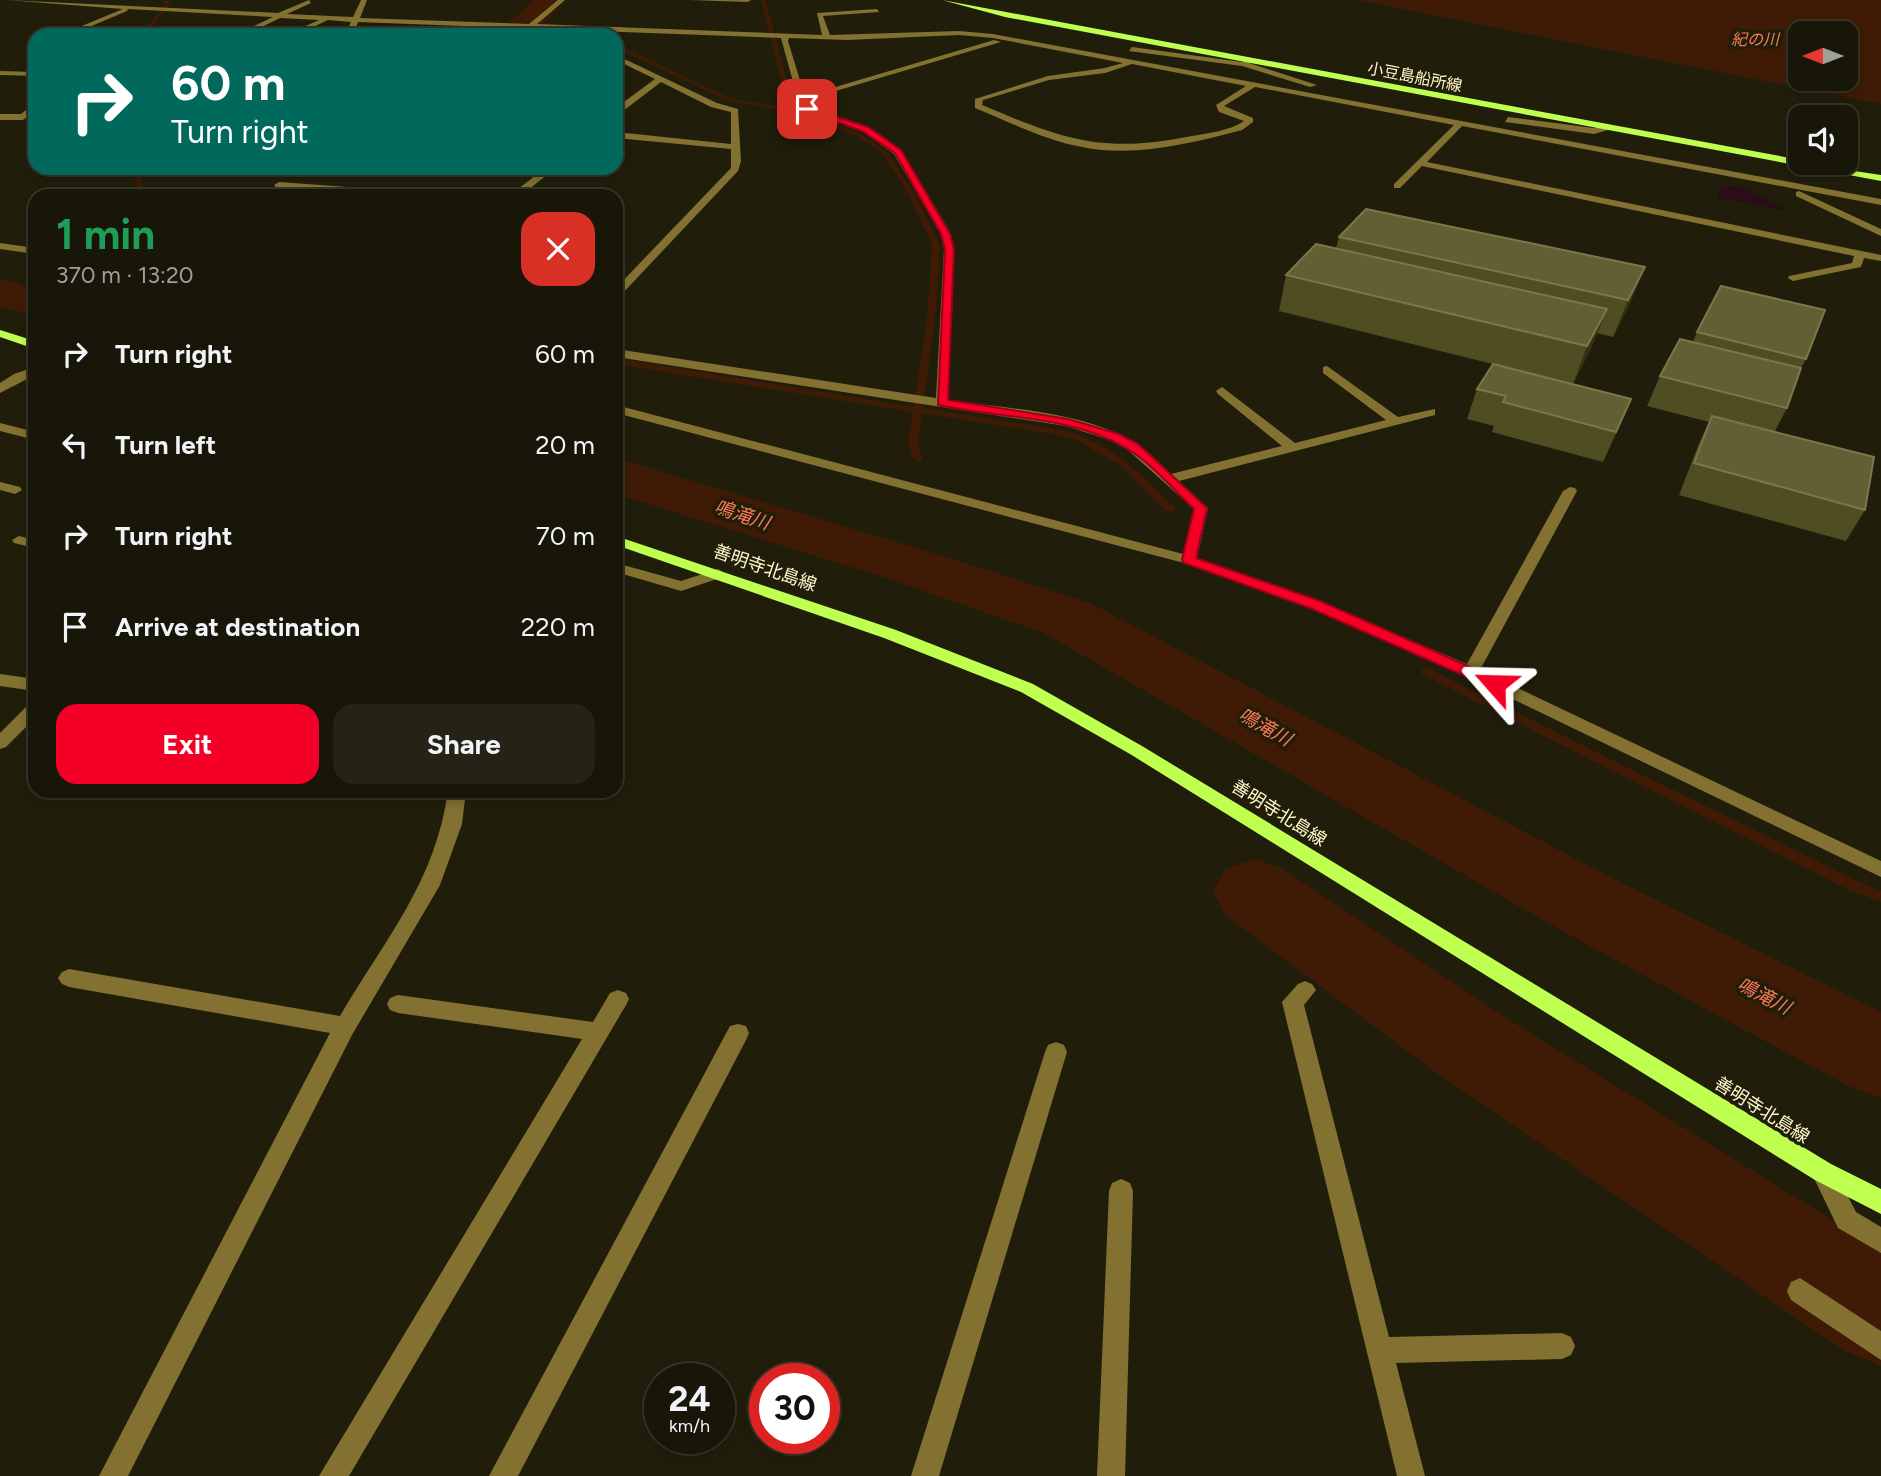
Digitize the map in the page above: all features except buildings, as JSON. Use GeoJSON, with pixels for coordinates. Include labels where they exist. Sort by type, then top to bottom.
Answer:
{"type":"FeatureCollection","features":[{"type":"Feature","properties":{"kind":"main road","name":"小豆島船所線"},"geometry":{"type":"LineString","coordinates":[[945,0],[1004,15],[1246,62],[1881,178]]}},
{"type":"Feature","properties":{"kind":"main road"},"geometry":{"type":"LineString","coordinates":[[0,333],[28,343]]}},
{"type":"Feature","properties":{"kind":"main road","name":"善明寺北島線"},"geometry":{"type":"LineString","coordinates":[[623,542],[890,634],[1027,688],[1148,757],[1823,1172],[1881,1202]]}},
{"type":"Feature","properties":{"kind":"street"},"geometry":{"type":"LineString","coordinates":[[9,0],[328,19],[576,28]]}},
{"type":"Feature","properties":{"kind":"street"},"geometry":{"type":"LineString","coordinates":[[352,28],[364,0]]}},
{"type":"Feature","properties":{"kind":"street"},"geometry":{"type":"LineString","coordinates":[[531,26],[562,0]]}},
{"type":"Feature","properties":{"kind":"street"},"geometry":{"type":"LineString","coordinates":[[692,0],[748,0]]}},
{"type":"Feature","properties":{"kind":"street"},"geometry":{"type":"LineString","coordinates":[[254,28],[309,2]]}},
{"type":"Feature","properties":{"kind":"street"},"geometry":{"type":"LineString","coordinates":[[81,28],[131,8]]}},
{"type":"Feature","properties":{"kind":"street"},"geometry":{"type":"LineString","coordinates":[[827,38],[819,14],[877,11]]}},
{"type":"Feature","properties":{"kind":"street"},"geometry":{"type":"LineString","coordinates":[[307,28],[328,19]]}},
{"type":"Feature","properties":{"kind":"street"},"geometry":{"type":"LineString","coordinates":[[623,30],[827,38],[959,33],[993,36],[1255,84],[1479,116]]}},
{"type":"Feature","properties":{"kind":"street"},"geometry":{"type":"LineString","coordinates":[[959,33],[986,44]]}},
{"type":"Feature","properties":{"kind":"street"},"geometry":{"type":"LineString","coordinates":[[993,36],[1025,35],[1080,43]]}},
{"type":"Feature","properties":{"kind":"street"},"geometry":{"type":"LineString","coordinates":[[783,36],[807,109],[865,129],[898,152],[946,234],[949,249],[936,402]]}},
{"type":"Feature","properties":{"kind":"street"},"geometry":{"type":"LineString","coordinates":[[826,91],[986,44],[1016,39]]}},
{"type":"Feature","properties":{"kind":"street"},"geometry":{"type":"LineString","coordinates":[[1121,48],[1246,62],[1341,97],[1460,124],[1485,126],[1881,202]]}},
{"type":"Feature","properties":{"kind":"street"},"geometry":{"type":"LineString","coordinates":[[623,60],[714,105],[735,111],[736,147],[735,169],[623,287]]}},
{"type":"Feature","properties":{"kind":"street"},"geometry":{"type":"LineString","coordinates":[[1133,61],[1106,72],[1059,76],[1020,86],[979,99],[978,106],[1088,146],[1144,145],[1239,128],[1250,120],[1222,110],[1220,106],[1255,84]]}},
{"type":"Feature","properties":{"kind":"street"},"geometry":{"type":"LineString","coordinates":[[0,73],[28,74]]}},
{"type":"Feature","properties":{"kind":"street"},"geometry":{"type":"LineString","coordinates":[[623,107],[660,79]]}},
{"type":"Feature","properties":{"kind":"street"},"geometry":{"type":"LineString","coordinates":[[0,117],[23,117],[28,113]]}},
{"type":"Feature","properties":{"kind":"street"},"geometry":{"type":"LineString","coordinates":[[1492,118],[1594,131],[1611,128]]}},
{"type":"Feature","properties":{"kind":"street"},"geometry":{"type":"LineString","coordinates":[[1397,186],[1460,124]]}},
{"type":"Feature","properties":{"kind":"street"},"geometry":{"type":"LineString","coordinates":[[623,136],[736,147]]}},
{"type":"Feature","properties":{"kind":"street"},"geometry":{"type":"LineString","coordinates":[[1420,163],[1881,258]]}},
{"type":"Feature","properties":{"kind":"street"},"geometry":{"type":"LineString","coordinates":[[523,189],[542,175]]}},
{"type":"Feature","properties":{"kind":"street"},"geometry":{"type":"LineString","coordinates":[[277,189],[281,181],[360,189]]}},
{"type":"Feature","properties":{"kind":"street"},"geometry":{"type":"LineString","coordinates":[[1772,182],[1881,193]]}},
{"type":"Feature","properties":{"kind":"street"},"geometry":{"type":"LineString","coordinates":[[1772,182],[1881,233]]}},
{"type":"Feature","properties":{"kind":"street"},"geometry":{"type":"LineString","coordinates":[[0,246],[28,250]]}},
{"type":"Feature","properties":{"kind":"street"},"geometry":{"type":"LineString","coordinates":[[1793,278],[1857,265],[1860,253]]}},
{"type":"Feature","properties":{"kind":"street"},"geometry":{"type":"LineString","coordinates":[[623,354],[1068,422],[1092,429],[1133,447],[1201,508],[1189,560]]}},
{"type":"Feature","properties":{"kind":"street"},"geometry":{"type":"LineString","coordinates":[[1327,370],[1396,421]]}},
{"type":"Feature","properties":{"kind":"street"},"geometry":{"type":"LineString","coordinates":[[0,372],[18,377]]}},
{"type":"Feature","properties":{"kind":"street"},"geometry":{"type":"LineString","coordinates":[[0,389],[28,373]]}},
{"type":"Feature","properties":{"kind":"street"},"geometry":{"type":"LineString","coordinates":[[1222,391],[1293,448]]}},
{"type":"Feature","properties":{"kind":"street"},"geometry":{"type":"LineString","coordinates":[[623,411],[1189,560],[1315,604],[1471,672],[1881,870]]}},
{"type":"Feature","properties":{"kind":"street"},"geometry":{"type":"LineString","coordinates":[[1169,479],[1431,412]]}},
{"type":"Feature","properties":{"kind":"street"},"geometry":{"type":"LineString","coordinates":[[0,426],[28,434]]}},
{"type":"Feature","properties":{"kind":"street"},"geometry":{"type":"LineString","coordinates":[[0,486],[15,490]]}},
{"type":"Feature","properties":{"kind":"street"},"geometry":{"type":"LineString","coordinates":[[1471,672],[1570,491]]}},
{"type":"Feature","properties":{"kind":"street"},"geometry":{"type":"LineString","coordinates":[[19,540],[28,542]]}},
{"type":"Feature","properties":{"kind":"street"},"geometry":{"type":"LineString","coordinates":[[623,569],[681,586],[718,574]]}},
{"type":"Feature","properties":{"kind":"street"},"geometry":{"type":"LineString","coordinates":[[0,680],[28,684]]}},
{"type":"Feature","properties":{"kind":"street"},"geometry":{"type":"LineString","coordinates":[[0,743],[28,715]]}},
{"type":"Feature","properties":{"kind":"street"},"geometry":{"type":"LineString","coordinates":[[113,1476],[345,1026],[436,876],[456,814],[457,798]]}},
{"type":"Feature","properties":{"kind":"street"},"geometry":{"type":"LineString","coordinates":[[69,978],[345,1026]]}},
{"type":"Feature","properties":{"kind":"street"},"geometry":{"type":"LineString","coordinates":[[1305,990],[1293,1002],[1411,1476]]}},
{"type":"Feature","properties":{"kind":"street"},"geometry":{"type":"LineString","coordinates":[[332,1476],[618,999]]}},
{"type":"Feature","properties":{"kind":"street"},"geometry":{"type":"LineString","coordinates":[[398,1004],[598,1032]]}},
{"type":"Feature","properties":{"kind":"street"},"geometry":{"type":"LineString","coordinates":[[503,1476],[738,1033]]}},
{"type":"Feature","properties":{"kind":"street"},"geometry":{"type":"LineString","coordinates":[[925,1476],[1056,1052]]}},
{"type":"Feature","properties":{"kind":"street"},"geometry":{"type":"LineString","coordinates":[[1823,1172],[1847,1220],[1881,1241]]}},
{"type":"Feature","properties":{"kind":"street"},"geometry":{"type":"LineString","coordinates":[[1111,1476],[1121,1191]]}},
{"type":"Feature","properties":{"kind":"street"},"geometry":{"type":"LineString","coordinates":[[1800,1291],[1881,1347]]}},
{"type":"Feature","properties":{"kind":"street"},"geometry":{"type":"LineString","coordinates":[[1380,1350],[1562,1346]]}},
{"type":"Feature","properties":{"kind":"shaded area"},"geometry":{"type":"Polygon","coordinates":[[[1738,186],[1789,211],[1717,198],[1721,188],[1738,186]]]}},
{"type":"Feature","properties":{"kind":"water","name":"紀の川"},"geometry":{"type":"Polygon","coordinates":[[[1357,0],[1881,0],[1881,104],[1816,91],[1858,91],[1858,21],[1788,21],[1788,86],[1357,0]]]}},
{"type":"Feature","properties":{"kind":"waterway"},"geometry":{"type":"LineString","coordinates":[[149,28],[166,6],[167,2],[162,0]]}},
{"type":"Feature","properties":{"kind":"waterway"},"geometry":{"type":"LineString","coordinates":[[525,23],[549,0]]}},
{"type":"Feature","properties":{"kind":"waterway"},"geometry":{"type":"LineString","coordinates":[[763,0],[792,110]]}},
{"type":"Feature","properties":{"kind":"waterway"},"geometry":{"type":"LineString","coordinates":[[623,49],[731,100],[792,110]]}},
{"type":"Feature","properties":{"kind":"waterway"},"geometry":{"type":"LineString","coordinates":[[792,110],[859,135],[884,152],[911,193],[936,245],[932,309],[918,410]]}},
{"type":"Feature","properties":{"kind":"waterway"},"geometry":{"type":"LineString","coordinates":[[137,175],[140,189]]}},
{"type":"Feature","properties":{"kind":"waterway","name":"鳴滝川"},"geometry":{"type":"LineString","coordinates":[[0,293],[28,300]]}},
{"type":"Feature","properties":{"kind":"waterway"},"geometry":{"type":"LineString","coordinates":[[623,362],[918,410]]}},
{"type":"Feature","properties":{"kind":"waterway"},"geometry":{"type":"LineString","coordinates":[[918,410],[913,447],[918,459]]}},
{"type":"Feature","properties":{"kind":"waterway"},"geometry":{"type":"LineString","coordinates":[[918,410],[1067,434],[1085,441],[1124,464],[1170,509]]}},
{"type":"Feature","properties":{"kind":"waterway","name":"鳴滝川"},"geometry":{"type":"LineString","coordinates":[[623,477],[905,564],[1067,618],[1594,908],[1881,1057]]}},
{"type":"Feature","properties":{"kind":"waterway"},"geometry":{"type":"LineString","coordinates":[[1427,672],[1852,885],[1881,897]]}},
{"type":"Feature","properties":{"kind":"waterway"},"geometry":{"type":"LineString","coordinates":[[1254,892],[1475,1048],[1881,1312]]}},
{"type":"Feature","properties":{"kind":"route"},"geometry":{"type":"LineString","coordinates":[[807,109],[865,129],[886,141],[898,152],[946,234],[949,249],[942,403],[1068,422],[1115,437],[1133,447],[1201,508],[1189,560],[1315,604],[1495,684]]}}]}
